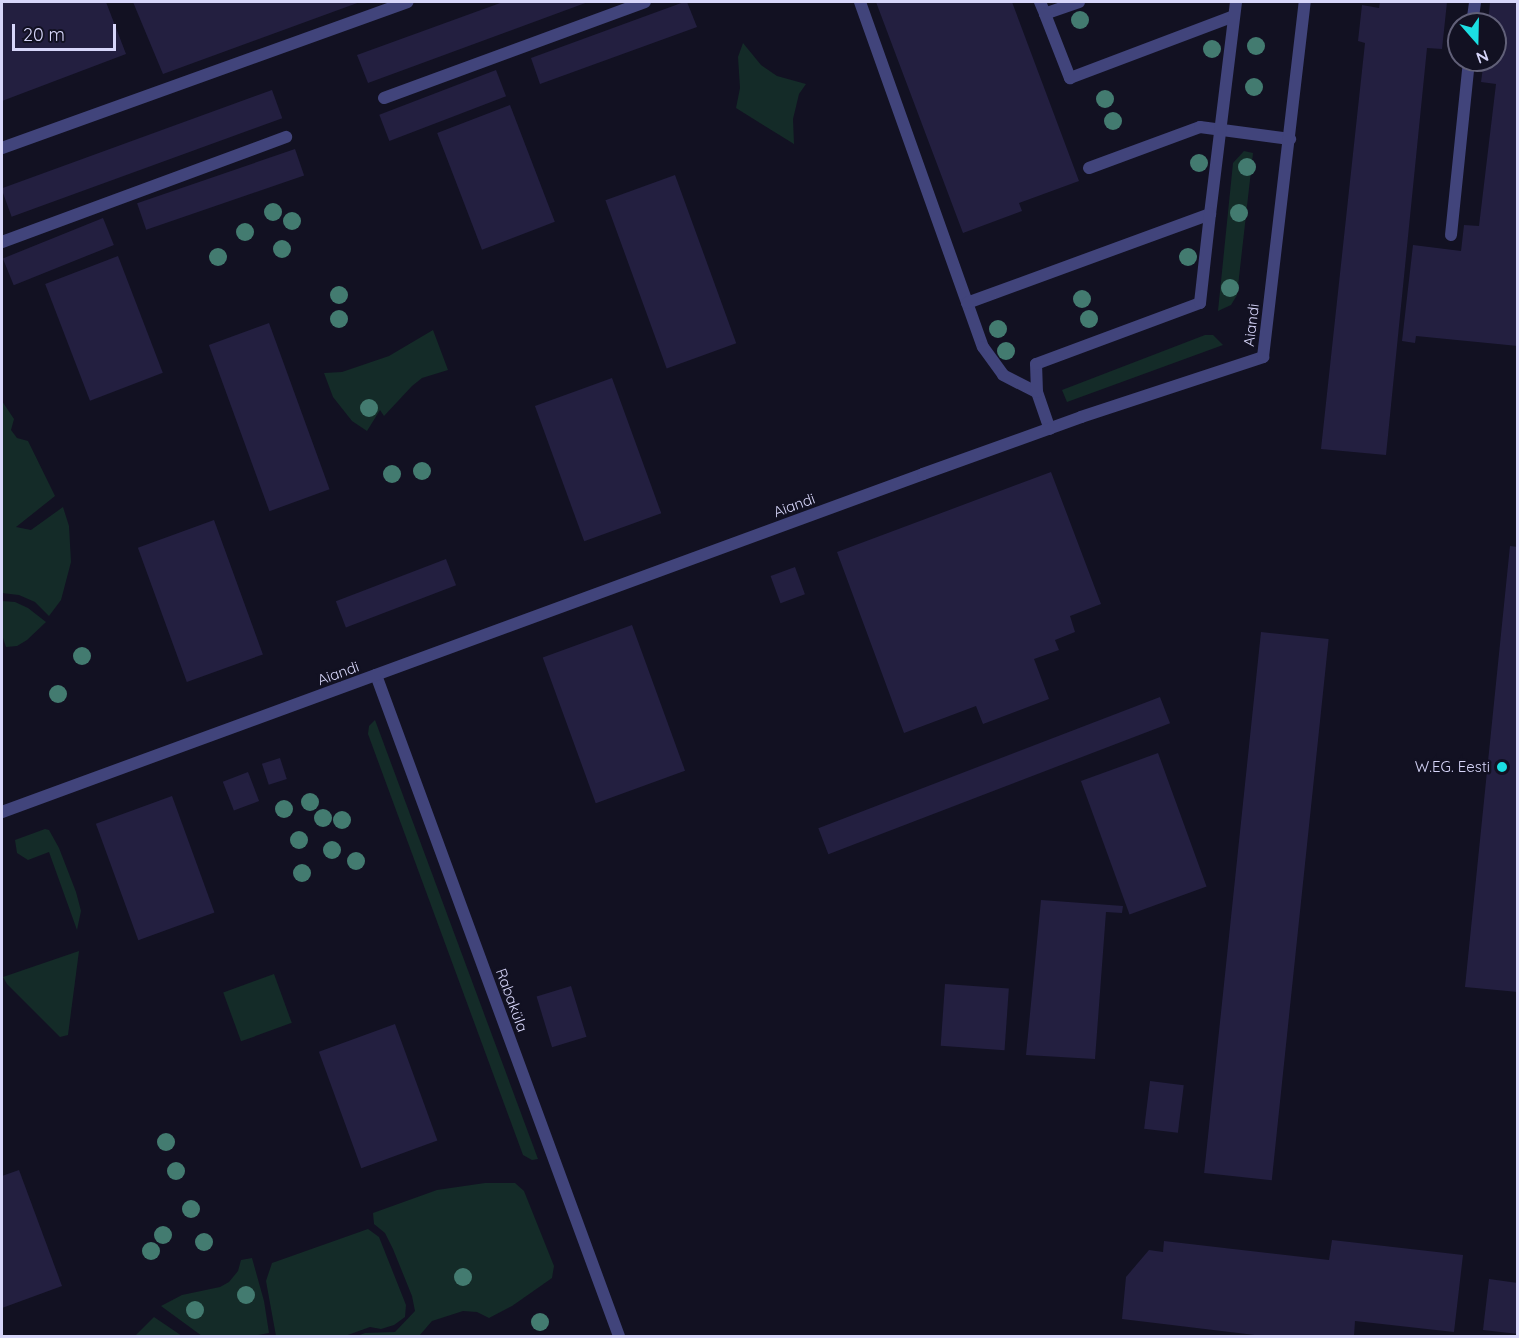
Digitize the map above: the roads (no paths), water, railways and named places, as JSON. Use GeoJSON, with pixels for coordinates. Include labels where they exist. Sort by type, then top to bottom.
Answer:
{"type":"FeatureCollection","features":[{"type":"Feature","properties":{"kind":"street"},"geometry":{"type":"LineString","coordinates":[[2,148],[408,2]]}},
{"type":"Feature","properties":{"kind":"street"},"geometry":{"type":"LineString","coordinates":[[384,98],[645,2]]}},
{"type":"Feature","properties":{"kind":"street"},"geometry":{"type":"LineString","coordinates":[[860,2],[983,347],[1003,375],[1037,392]]}},
{"type":"Feature","properties":{"kind":"street"},"geometry":{"type":"LineString","coordinates":[[1040,2],[1070,78],[1234,16]]}},
{"type":"Feature","properties":{"kind":"street"},"geometry":{"type":"LineString","coordinates":[[1045,14],[1079,2]]}},
{"type":"Feature","properties":{"kind":"street"},"geometry":{"type":"LineString","coordinates":[[1050,429],[1037,392],[1036,364],[1200,303],[1236,2]]}},
{"type":"Feature","properties":{"kind":"street","name":"Aiandi"},"geometry":{"type":"LineString","coordinates":[[2,812],[1050,429],[1263,357],[1305,2]]}},
{"type":"Feature","properties":{"kind":"street"},"geometry":{"type":"LineString","coordinates":[[1451,235],[1468,72]]}},
{"type":"Feature","properties":{"kind":"street"},"geometry":{"type":"LineString","coordinates":[[1089,168],[1200,128],[1290,139]]}},
{"type":"Feature","properties":{"kind":"street"},"geometry":{"type":"LineString","coordinates":[[2,242],[286,137]]}},
{"type":"Feature","properties":{"kind":"street"},"geometry":{"type":"LineString","coordinates":[[967,303],[1210,214]]}},
{"type":"Feature","properties":{"kind":"street","name":"Rabaküla"},"geometry":{"type":"LineString","coordinates":[[376,675],[618,1336]]}},
{"type":"Feature","properties":{"kind":"place","name":"W.EG. Eesti"},"geometry":{"type":"Point","coordinates":[1502,767]}}]}
